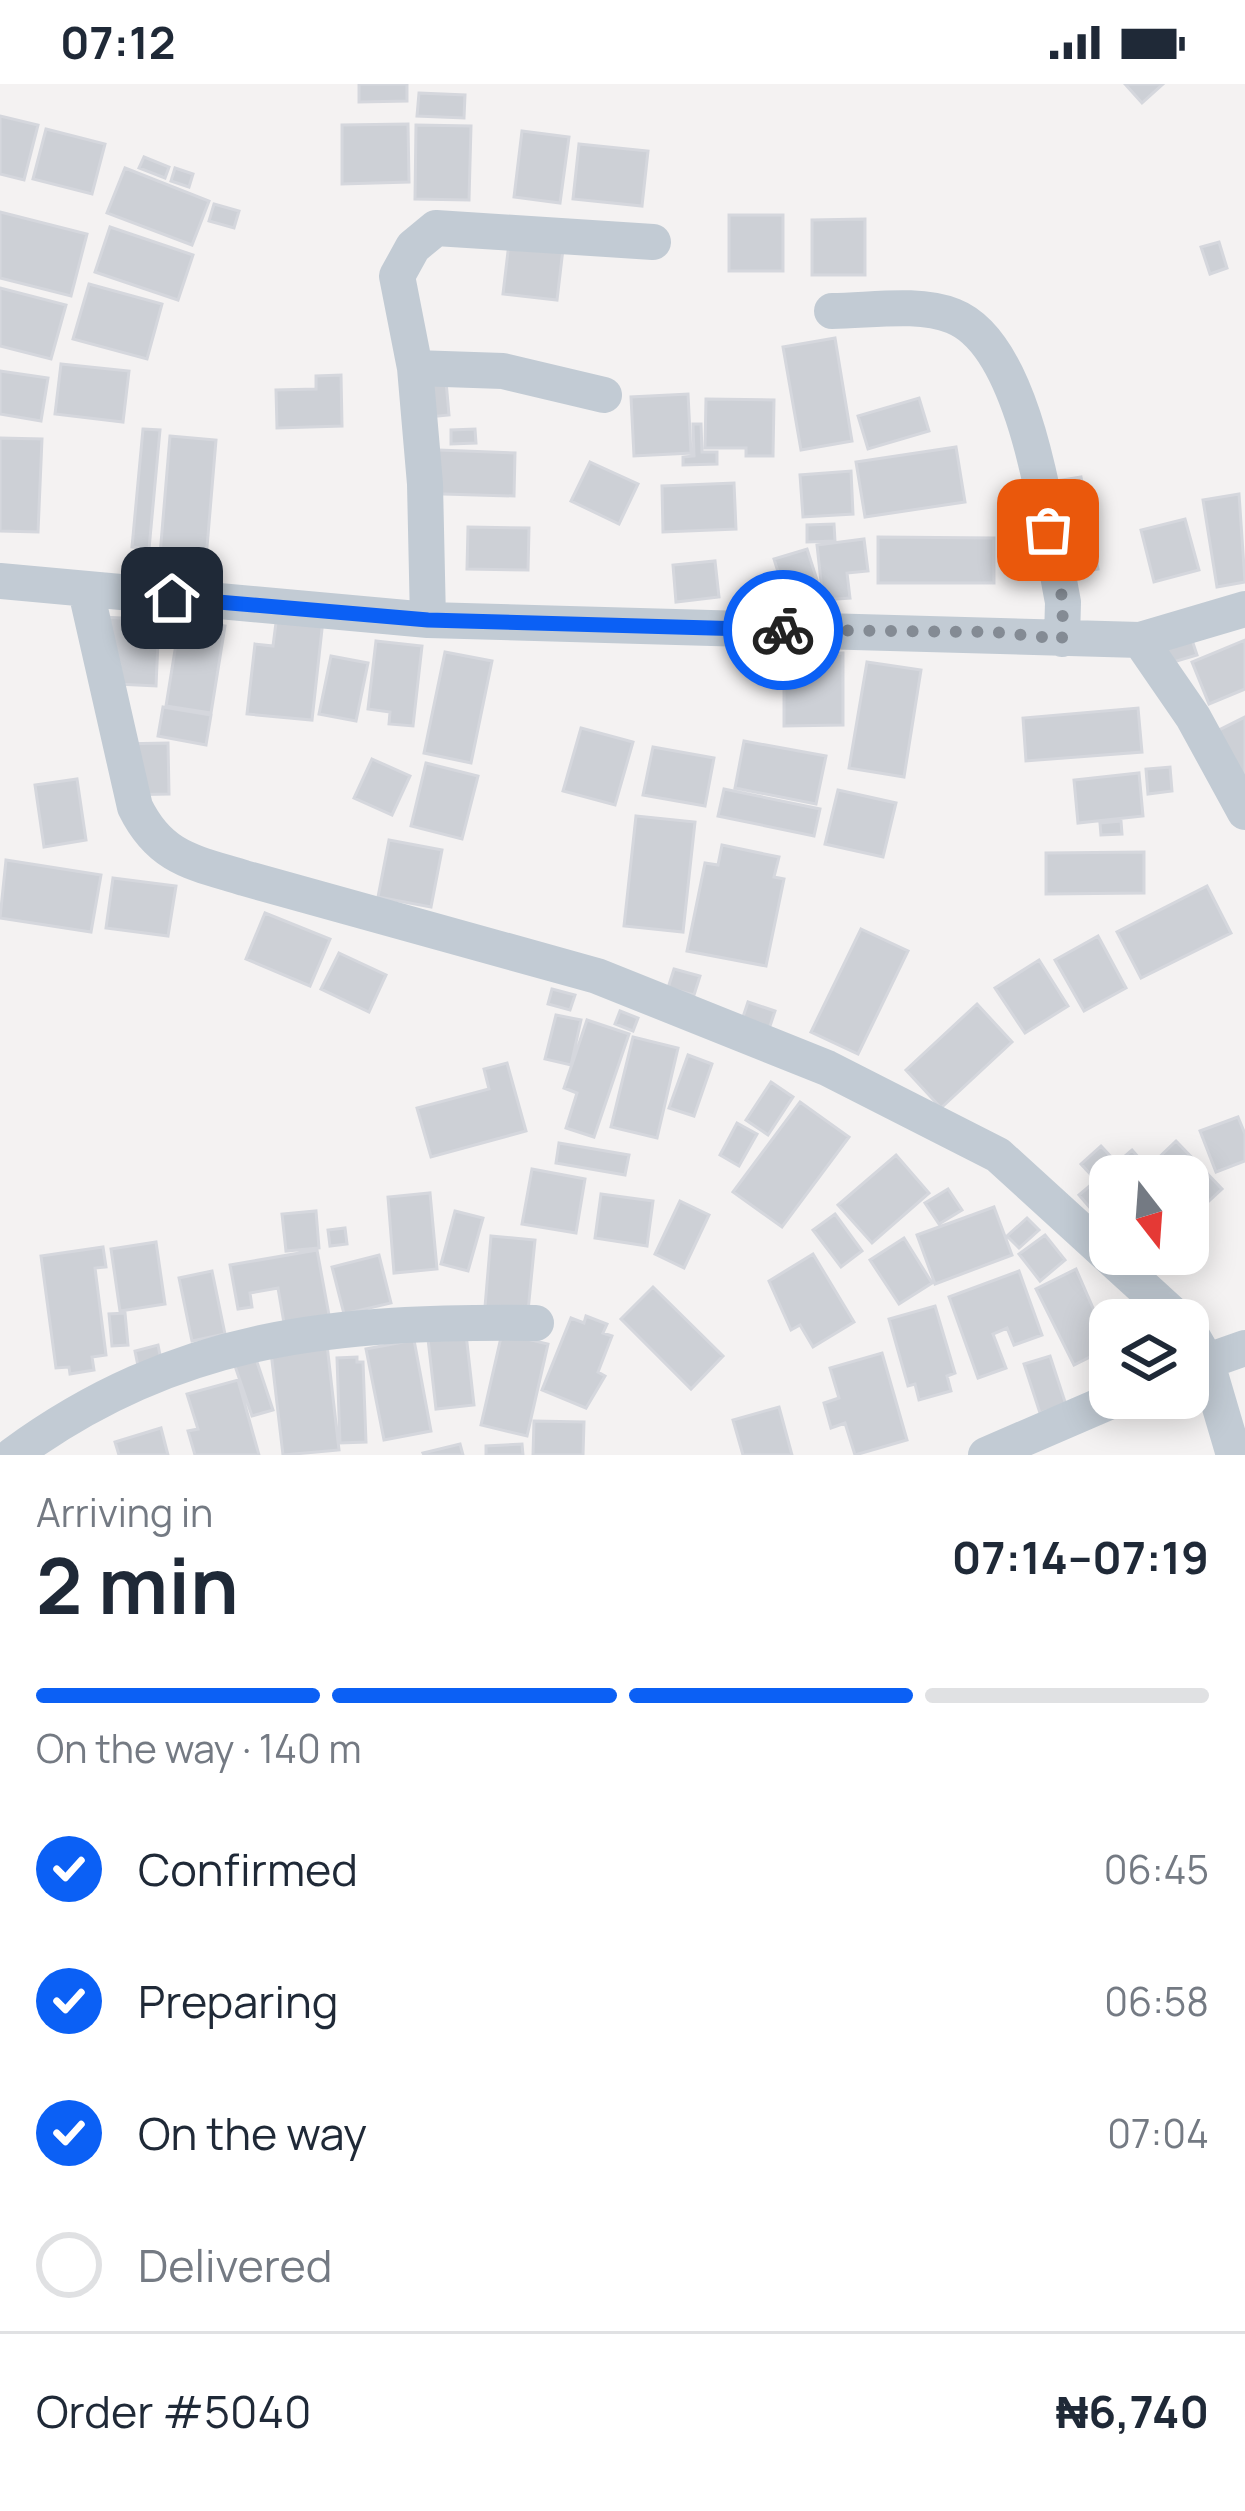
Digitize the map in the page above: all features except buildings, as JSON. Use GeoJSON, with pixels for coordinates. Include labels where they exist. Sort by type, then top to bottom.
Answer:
{"type":"FeatureCollection","features":[{"type":"Feature","properties":{"kind":"street"},"geometry":{"type":"LineString","coordinates":[[428,620],[425,484],[415,368],[397,276],[413,247],[436,228],[653,242]]}},
{"type":"Feature","properties":{"kind":"street"},"geometry":{"type":"LineString","coordinates":[[832,310],[953,316],[981,334],[1008,372],[1063,602],[1062,639]]}},
{"type":"Feature","properties":{"kind":"street"},"geometry":{"type":"LineString","coordinates":[[415,368],[503,371],[604,395]]}},
{"type":"Feature","properties":{"kind":"street"},"geometry":{"type":"LineString","coordinates":[[0,581],[428,620],[994,632],[1062,639],[1140,640],[1245,610]]}},
{"type":"Feature","properties":{"kind":"street"},"geometry":{"type":"LineString","coordinates":[[86,591],[135,807],[151,840],[194,863],[597,976],[827,1068],[998,1155],[1156,1299]]}},
{"type":"Feature","properties":{"kind":"street"},"geometry":{"type":"LineString","coordinates":[[1140,640],[1193,717],[1245,812]]}},
{"type":"Feature","properties":{"kind":"street"},"geometry":{"type":"LineString","coordinates":[[13,1455],[70,1414],[225,1348],[410,1322],[536,1323]]}},
{"type":"Feature","properties":{"kind":"street"},"geometry":{"type":"LineString","coordinates":[[1209,1351],[1245,1348]]}},
{"type":"Feature","properties":{"kind":"street"},"geometry":{"type":"LineString","coordinates":[[1209,1391],[1234,1455]]}},
{"type":"Feature","properties":{"kind":"street"},"geometry":{"type":"LineString","coordinates":[[986,1455],[1089,1411]]}},
{"type":"Feature","properties":{"kind":"way so far"},"geometry":{"type":"LineString","coordinates":[[783,630],[994,632],[1062,639],[1063,602],[1048,530]]}},
{"type":"Feature","properties":{"kind":"route"},"geometry":{"type":"LineString","coordinates":[[172,598],[428,620],[783,630]]}}]}
